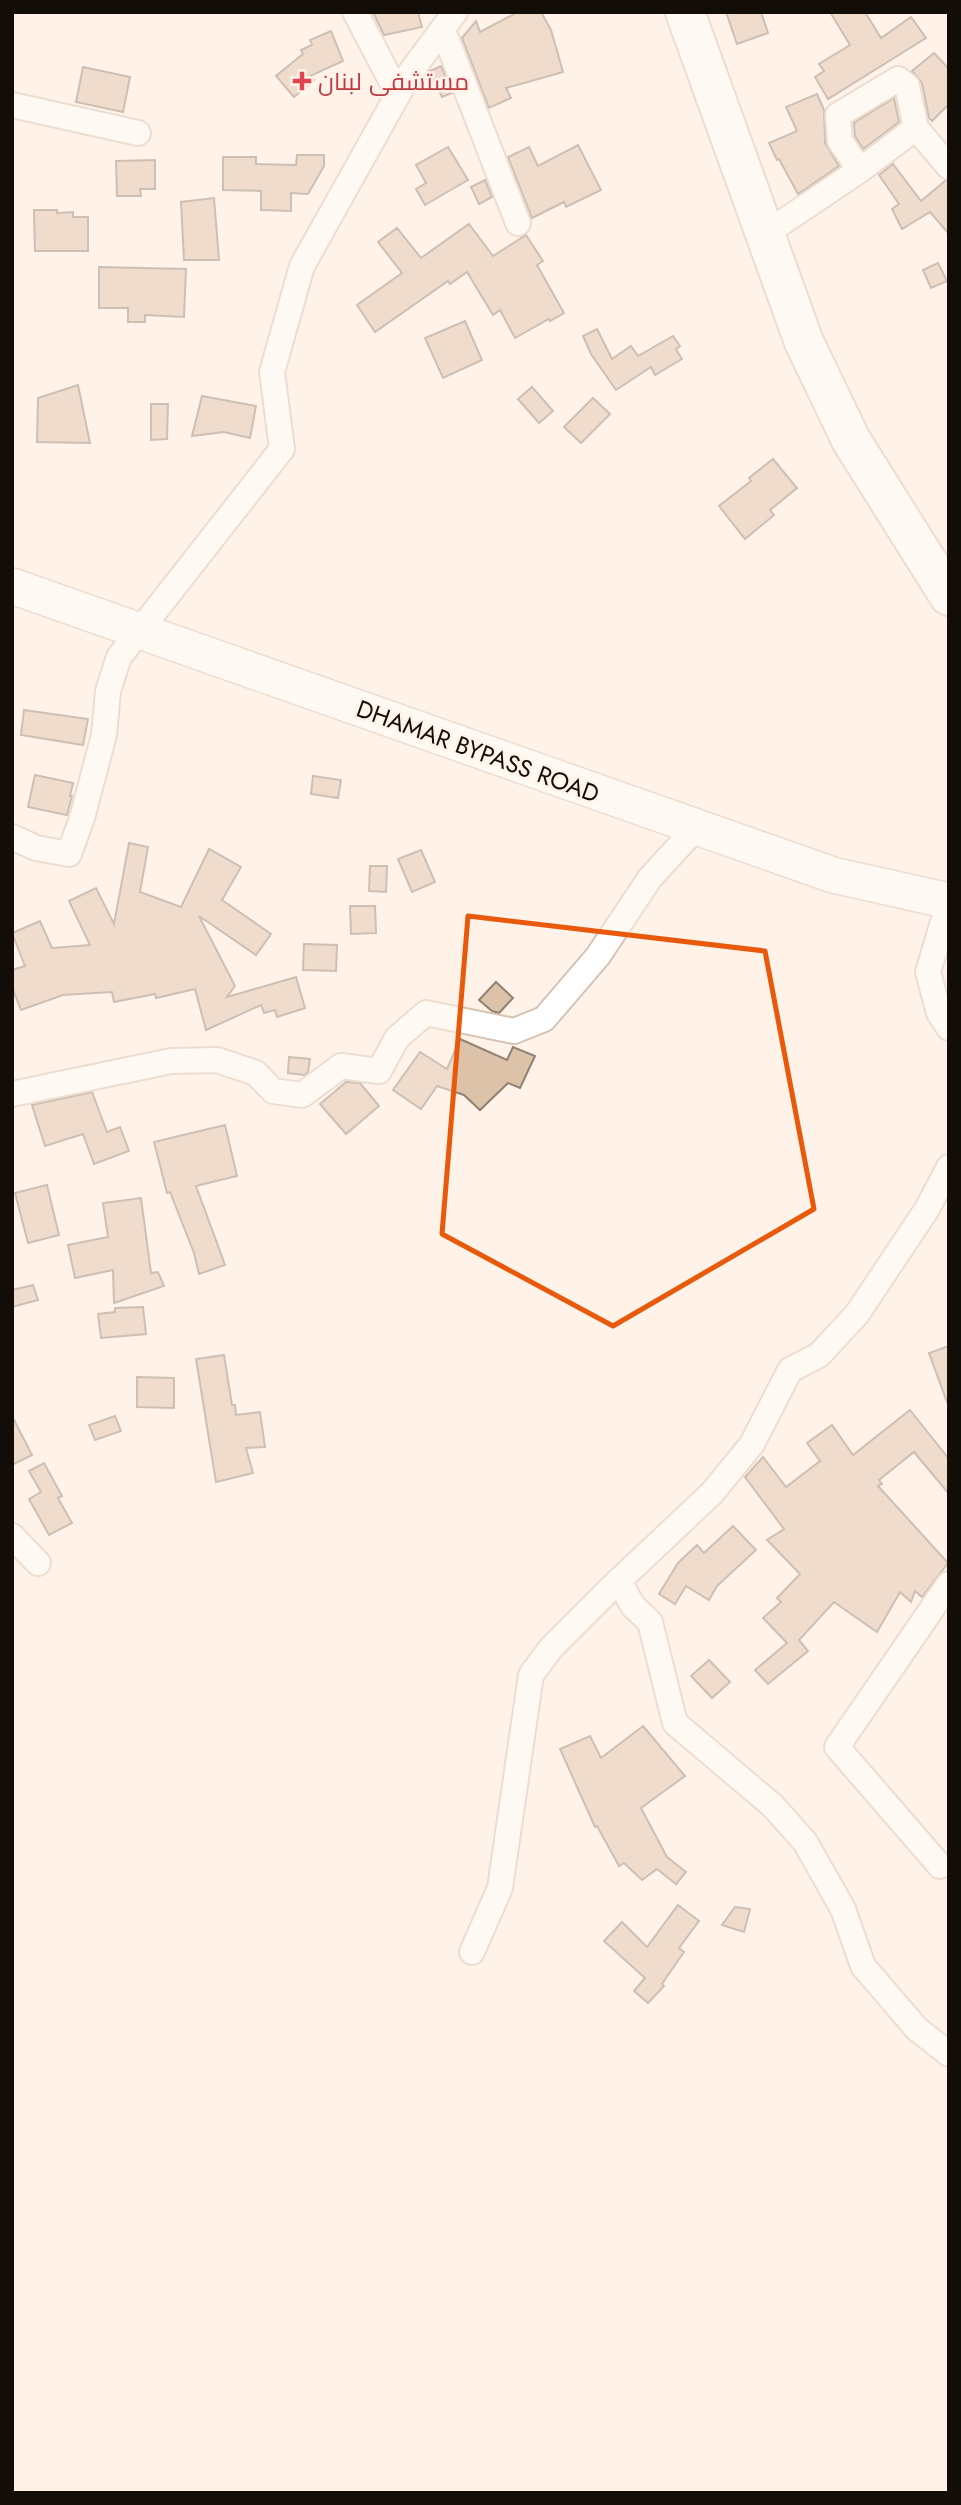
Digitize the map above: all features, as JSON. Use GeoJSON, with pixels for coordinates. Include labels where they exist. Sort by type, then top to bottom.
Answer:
{"type":"FeatureCollection","features":[{"type":"Feature","properties":{"kind":"main road"},"geometry":{"type":"LineString","coordinates":[[685,12],[804,342],[851,440],[949,596]]}},
{"type":"Feature","properties":{"kind":"main road","name":"DHAMAR BYPASS ROAD"},"geometry":{"type":"LineString","coordinates":[[12,586],[834,875],[949,902]]}},
{"type":"Feature","properties":{"kind":"street"},"geometry":{"type":"LineString","coordinates":[[355,12],[398,94]]}},
{"type":"Feature","properties":{"kind":"street"},"geometry":{"type":"LineString","coordinates":[[12,837],[36,848],[69,854],[104,735],[108,691],[119,657],[282,449],[272,372],[302,266],[410,73],[449,21]]}},
{"type":"Feature","properties":{"kind":"street"},"geometry":{"type":"LineString","coordinates":[[449,21],[518,223]]}},
{"type":"Feature","properties":{"kind":"street"},"geometry":{"type":"LineString","coordinates":[[860,170],[839,141],[838,115],[898,79],[907,86],[916,128],[949,166]]}},
{"type":"Feature","properties":{"kind":"street"},"geometry":{"type":"LineString","coordinates":[[12,105],[138,133]]}},
{"type":"Feature","properties":{"kind":"street"},"geometry":{"type":"LineString","coordinates":[[765,234],[860,170],[916,128]]}},
{"type":"Feature","properties":{"kind":"street"},"geometry":{"type":"LineString","coordinates":[[12,1094],[171,1061],[217,1060],[256,1073],[274,1091],[302,1095],[341,1066],[379,1071],[397,1038],[426,1013],[514,1031],[544,1019],[598,956],[650,878],[696,828]]}},
{"type":"Feature","properties":{"kind":"street"},"geometry":{"type":"LineString","coordinates":[[949,902],[928,972],[939,1013],[949,1028]]}},
{"type":"Feature","properties":{"kind":"street"},"geometry":{"type":"LineString","coordinates":[[472,1952],[500,1888],[531,1675],[551,1648],[720,1484],[752,1444],[790,1370],[819,1355],[857,1314],[927,1209],[949,1167]]}},
{"type":"Feature","properties":{"kind":"street"},"geometry":{"type":"LineString","coordinates":[[12,1536],[38,1563]]}},
{"type":"Feature","properties":{"kind":"street"},"geometry":{"type":"LineString","coordinates":[[619,1581],[633,1606],[650,1622],[675,1723],[774,1805],[805,1842],[843,1909],[863,1966],[917,2029],[949,2054]]}},
{"type":"Feature","properties":{"kind":"street"},"geometry":{"type":"LineString","coordinates":[[940,1866],[837,1747],[949,1584]]}},
{"type":"Feature","properties":{"kind":"highlighted area"},"geometry":{"type":"Polygon","coordinates":[[[468,916],[765,951],[814,1209],[613,1326],[442,1234],[468,916]]]}},
{"type":"Feature","properties":{"kind":"building"},"geometry":{"type":"Polygon","coordinates":[[[373,12],[418,12],[422,27],[384,35],[373,12]]]}},
{"type":"Feature","properties":{"kind":"building"},"geometry":{"type":"Polygon","coordinates":[[[518,12],[541,12],[551,30],[563,72],[506,88],[511,98],[489,108],[462,38],[476,21],[480,32],[518,12]]]}},
{"type":"Feature","properties":{"kind":"building"},"geometry":{"type":"Polygon","coordinates":[[[726,12],[761,12],[768,33],[737,44],[726,12]]]}},
{"type":"Feature","properties":{"kind":"building"},"geometry":{"type":"Polygon","coordinates":[[[830,12],[865,12],[881,38],[911,17],[926,38],[828,99],[815,77],[824,71],[819,64],[850,45],[830,12]]]}},
{"type":"Feature","properties":{"kind":"building"},"geometry":{"type":"Polygon","coordinates":[[[331,31],[343,61],[310,76],[314,80],[294,97],[276,76],[303,54],[301,50],[312,45],[310,40],[331,31]]]}},
{"type":"Feature","properties":{"kind":"building"},"geometry":{"type":"Polygon","coordinates":[[[934,53],[949,69],[949,104],[932,121],[929,118],[922,83],[912,71],[934,53]]]}},
{"type":"Feature","properties":{"kind":"building"},"geometry":{"type":"Polygon","coordinates":[[[441,66],[452,93],[442,97],[430,71],[441,66]]]}},
{"type":"Feature","properties":{"kind":"building"},"geometry":{"type":"Polygon","coordinates":[[[83,67],[130,77],[123,112],[76,102],[83,67]]]}},
{"type":"Feature","properties":{"kind":"building"},"geometry":{"type":"Polygon","coordinates":[[[817,94],[824,110],[825,143],[839,166],[798,194],[769,143],[797,131],[786,107],[817,94]]]}},
{"type":"Feature","properties":{"kind":"building"},"geometry":{"type":"Polygon","coordinates":[[[894,98],[899,122],[863,149],[855,136],[854,123],[894,98]]]}},
{"type":"Feature","properties":{"kind":"building"},"geometry":{"type":"Polygon","coordinates":[[[578,145],[601,190],[566,207],[564,202],[532,218],[508,157],[529,147],[538,166],[578,145]]]}},
{"type":"Feature","properties":{"kind":"building"},"geometry":{"type":"Polygon","coordinates":[[[448,147],[468,180],[425,205],[416,189],[426,183],[416,165],[448,147]]]}},
{"type":"Feature","properties":{"kind":"building"},"geometry":{"type":"Polygon","coordinates":[[[297,155],[324,155],[324,166],[308,194],[291,193],[291,211],[261,210],[261,191],[223,190],[223,157],[256,157],[256,164],[296,165],[297,155]]]}},
{"type":"Feature","properties":{"kind":"building"},"geometry":{"type":"Polygon","coordinates":[[[155,160],[155,189],[140,189],[141,196],[117,196],[116,161],[155,160]]]}},
{"type":"Feature","properties":{"kind":"building"},"geometry":{"type":"Polygon","coordinates":[[[893,164],[921,201],[945,181],[949,181],[949,234],[930,212],[902,229],[892,209],[899,204],[879,175],[893,164]]]}},
{"type":"Feature","properties":{"kind":"building"},"geometry":{"type":"Polygon","coordinates":[[[485,180],[492,197],[479,204],[471,187],[485,180]]]}},
{"type":"Feature","properties":{"kind":"building"},"geometry":{"type":"Polygon","coordinates":[[[214,198],[219,260],[184,260],[181,202],[214,198]]]}},
{"type":"Feature","properties":{"kind":"building"},"geometry":{"type":"Polygon","coordinates":[[[34,210],[73,212],[73,217],[88,217],[88,251],[35,251],[34,210]]]}},
{"type":"Feature","properties":{"kind":"building"},"geometry":{"type":"Polygon","coordinates":[[[469,224],[493,256],[526,235],[543,261],[537,265],[564,313],[515,338],[500,310],[493,315],[467,272],[450,284],[448,281],[375,332],[357,305],[402,273],[378,242],[397,228],[421,258],[469,224]]]}},
{"type":"Feature","properties":{"kind":"building"},"geometry":{"type":"Polygon","coordinates":[[[938,263],[947,281],[931,288],[923,270],[938,263]]]}},
{"type":"Feature","properties":{"kind":"building"},"geometry":{"type":"Polygon","coordinates":[[[99,267],[186,269],[184,317],[145,315],[145,322],[128,322],[128,308],[99,308],[99,267]]]}},
{"type":"Feature","properties":{"kind":"building"},"geometry":{"type":"Polygon","coordinates":[[[465,321],[482,360],[443,378],[425,338],[465,321]]]}},
{"type":"Feature","properties":{"kind":"building"},"geometry":{"type":"Polygon","coordinates":[[[597,329],[612,359],[631,346],[638,356],[673,336],[680,346],[676,349],[682,359],[655,375],[651,367],[616,390],[591,354],[583,336],[597,329]]]}},
{"type":"Feature","properties":{"kind":"building"},"geometry":{"type":"Polygon","coordinates":[[[78,385],[90,443],[37,442],[38,398],[78,385]]]}},
{"type":"Feature","properties":{"kind":"building"},"geometry":{"type":"Polygon","coordinates":[[[532,387],[553,411],[539,423],[518,399],[532,387]]]}},
{"type":"Feature","properties":{"kind":"building"},"geometry":{"type":"Polygon","coordinates":[[[202,396],[256,406],[250,438],[224,432],[192,436],[202,396]]]}},
{"type":"Feature","properties":{"kind":"building"},"geometry":{"type":"Polygon","coordinates":[[[593,398],[610,414],[581,443],[564,427],[593,398]]]}},
{"type":"Feature","properties":{"kind":"building"},"geometry":{"type":"Polygon","coordinates":[[[151,404],[168,404],[167,439],[151,440],[151,404]]]}},
{"type":"Feature","properties":{"kind":"building"},"geometry":{"type":"Polygon","coordinates":[[[773,459],[797,488],[770,510],[774,515],[745,539],[719,506],[751,481],[749,478],[773,459]]]}},
{"type":"Feature","properties":{"kind":"building"},"geometry":{"type":"Polygon","coordinates":[[[24,710],[88,719],[83,745],[21,735],[24,710]]]}},
{"type":"Feature","properties":{"kind":"building"},"geometry":{"type":"Polygon","coordinates":[[[35,775],[73,783],[67,815],[28,807],[35,775]]]}},
{"type":"Feature","properties":{"kind":"building"},"geometry":{"type":"Polygon","coordinates":[[[313,776],[341,780],[338,798],[311,794],[313,776]]]}},
{"type":"Feature","properties":{"kind":"building"},"geometry":{"type":"Polygon","coordinates":[[[129,843],[148,847],[140,892],[181,907],[209,849],[241,867],[222,900],[271,934],[256,955],[199,916],[235,986],[227,997],[296,977],[305,1008],[277,1017],[275,1010],[264,1013],[261,1005],[206,1030],[195,989],[156,998],[155,994],[114,1002],[112,992],[63,995],[21,1010],[12,987],[12,970],[25,966],[12,933],[40,921],[52,948],[90,945],[69,901],[96,888],[114,924],[129,843]]]}},
{"type":"Feature","properties":{"kind":"building"},"geometry":{"type":"Polygon","coordinates":[[[421,850],[435,882],[412,892],[398,859],[421,850]]]}},
{"type":"Feature","properties":{"kind":"building"},"geometry":{"type":"Polygon","coordinates":[[[370,866],[387,866],[386,892],[369,891],[370,866]]]}},
{"type":"Feature","properties":{"kind":"building"},"geometry":{"type":"Polygon","coordinates":[[[350,906],[375,906],[376,933],[351,934],[350,906]]]}},
{"type":"Feature","properties":{"kind":"building"},"geometry":{"type":"Polygon","coordinates":[[[304,944],[337,945],[336,971],[303,970],[304,944]]]}},
{"type":"Feature","properties":{"kind":"building"},"geometry":{"type":"Polygon","coordinates":[[[496,982],[513,998],[499,1013],[492,1011],[479,1000],[496,982]]]}},
{"type":"Feature","properties":{"kind":"building"},"geometry":{"type":"Polygon","coordinates":[[[460,1039],[507,1060],[513,1047],[535,1056],[520,1088],[508,1083],[480,1110],[464,1095],[437,1086],[421,1109],[393,1090],[420,1052],[447,1069],[460,1039]]]}},
{"type":"Feature","properties":{"kind":"building"},"geometry":{"type":"Polygon","coordinates":[[[289,1057],[310,1059],[308,1072],[304,1075],[288,1073],[289,1057]]]}},
{"type":"Feature","properties":{"kind":"building"},"geometry":{"type":"Polygon","coordinates":[[[346,1082],[360,1083],[379,1106],[346,1134],[320,1104],[346,1082]]]}},
{"type":"Feature","properties":{"kind":"building"},"geometry":{"type":"Polygon","coordinates":[[[92,1092],[107,1132],[120,1127],[129,1151],[94,1164],[83,1134],[45,1146],[32,1105],[92,1092]]]}},
{"type":"Feature","properties":{"kind":"building"},"geometry":{"type":"Polygon","coordinates":[[[225,1125],[237,1176],[196,1186],[225,1265],[199,1274],[194,1253],[170,1192],[167,1193],[154,1142],[225,1125]]]}},
{"type":"Feature","properties":{"kind":"building"},"geometry":{"type":"Polygon","coordinates":[[[47,1185],[59,1235],[28,1243],[15,1193],[47,1185]]]}},
{"type":"Feature","properties":{"kind":"building"},"geometry":{"type":"Polygon","coordinates":[[[141,1198],[151,1273],[158,1272],[164,1286],[114,1303],[113,1270],[75,1278],[68,1245],[108,1237],[103,1203],[141,1198]]]}},
{"type":"Feature","properties":{"kind":"building"},"geometry":{"type":"Polygon","coordinates":[[[33,1285],[38,1300],[12,1307],[12,1290],[33,1285]]]}},
{"type":"Feature","properties":{"kind":"building"},"geometry":{"type":"Polygon","coordinates":[[[143,1307],[146,1334],[101,1338],[98,1314],[115,1312],[115,1308],[143,1307]]]}},
{"type":"Feature","properties":{"kind":"building"},"geometry":{"type":"Polygon","coordinates":[[[949,1346],[949,1401],[947,1402],[929,1353],[949,1346]]]}},
{"type":"Feature","properties":{"kind":"building"},"geometry":{"type":"Polygon","coordinates":[[[224,1355],[236,1415],[260,1412],[265,1447],[246,1448],[253,1473],[216,1482],[196,1359],[224,1355]]]}},
{"type":"Feature","properties":{"kind":"building"},"geometry":{"type":"Polygon","coordinates":[[[137,1377],[174,1378],[174,1408],[137,1407],[137,1377]]]}},
{"type":"Feature","properties":{"kind":"building"},"geometry":{"type":"Polygon","coordinates":[[[910,1410],[949,1459],[949,1494],[914,1452],[879,1480],[882,1484],[878,1486],[948,1563],[922,1597],[915,1591],[911,1602],[900,1592],[877,1632],[834,1602],[799,1640],[808,1651],[768,1684],[755,1670],[787,1643],[763,1618],[781,1602],[777,1598],[800,1574],[767,1540],[784,1529],[745,1477],[763,1457],[786,1487],[820,1461],[807,1443],[832,1425],[853,1455],[910,1410]]]}},
{"type":"Feature","properties":{"kind":"building"},"geometry":{"type":"Polygon","coordinates":[[[12,1416],[32,1455],[12,1465],[12,1416]]]}},
{"type":"Feature","properties":{"kind":"building"},"geometry":{"type":"Polygon","coordinates":[[[115,1416],[121,1431],[95,1440],[89,1425],[115,1416]]]}},
{"type":"Feature","properties":{"kind":"building"},"geometry":{"type":"Polygon","coordinates":[[[44,1463],[62,1496],[58,1498],[72,1523],[49,1535],[29,1499],[41,1492],[29,1471],[44,1463]]]}},
{"type":"Feature","properties":{"kind":"building"},"geometry":{"type":"Polygon","coordinates":[[[733,1526],[756,1550],[717,1586],[709,1600],[686,1586],[675,1604],[659,1594],[678,1563],[697,1545],[704,1553],[733,1526]]]}},
{"type":"Feature","properties":{"kind":"building"},"geometry":{"type":"Polygon","coordinates":[[[709,1660],[730,1682],[712,1698],[691,1676],[709,1660]]]}},
{"type":"Feature","properties":{"kind":"building"},"geometry":{"type":"Polygon","coordinates":[[[643,1726],[685,1776],[641,1808],[667,1857],[686,1872],[676,1884],[657,1869],[642,1880],[624,1863],[619,1866],[597,1826],[595,1827],[560,1749],[590,1736],[601,1758],[643,1726]]]}},
{"type":"Feature","properties":{"kind":"building"},"geometry":{"type":"Polygon","coordinates":[[[678,1905],[699,1921],[679,1948],[684,1952],[662,1984],[664,1986],[648,2003],[634,1991],[645,1978],[604,1941],[622,1922],[647,1947],[678,1905]]]}},
{"type":"Feature","properties":{"kind":"building"},"geometry":{"type":"Polygon","coordinates":[[[735,1907],[750,1909],[744,1932],[722,1925],[735,1907]]]}},
{"type":"Feature","properties":{"kind":"place","name":"مستشفى لبنان"},"geometry":{"type":"Point","coordinates":[302,81]}}]}
